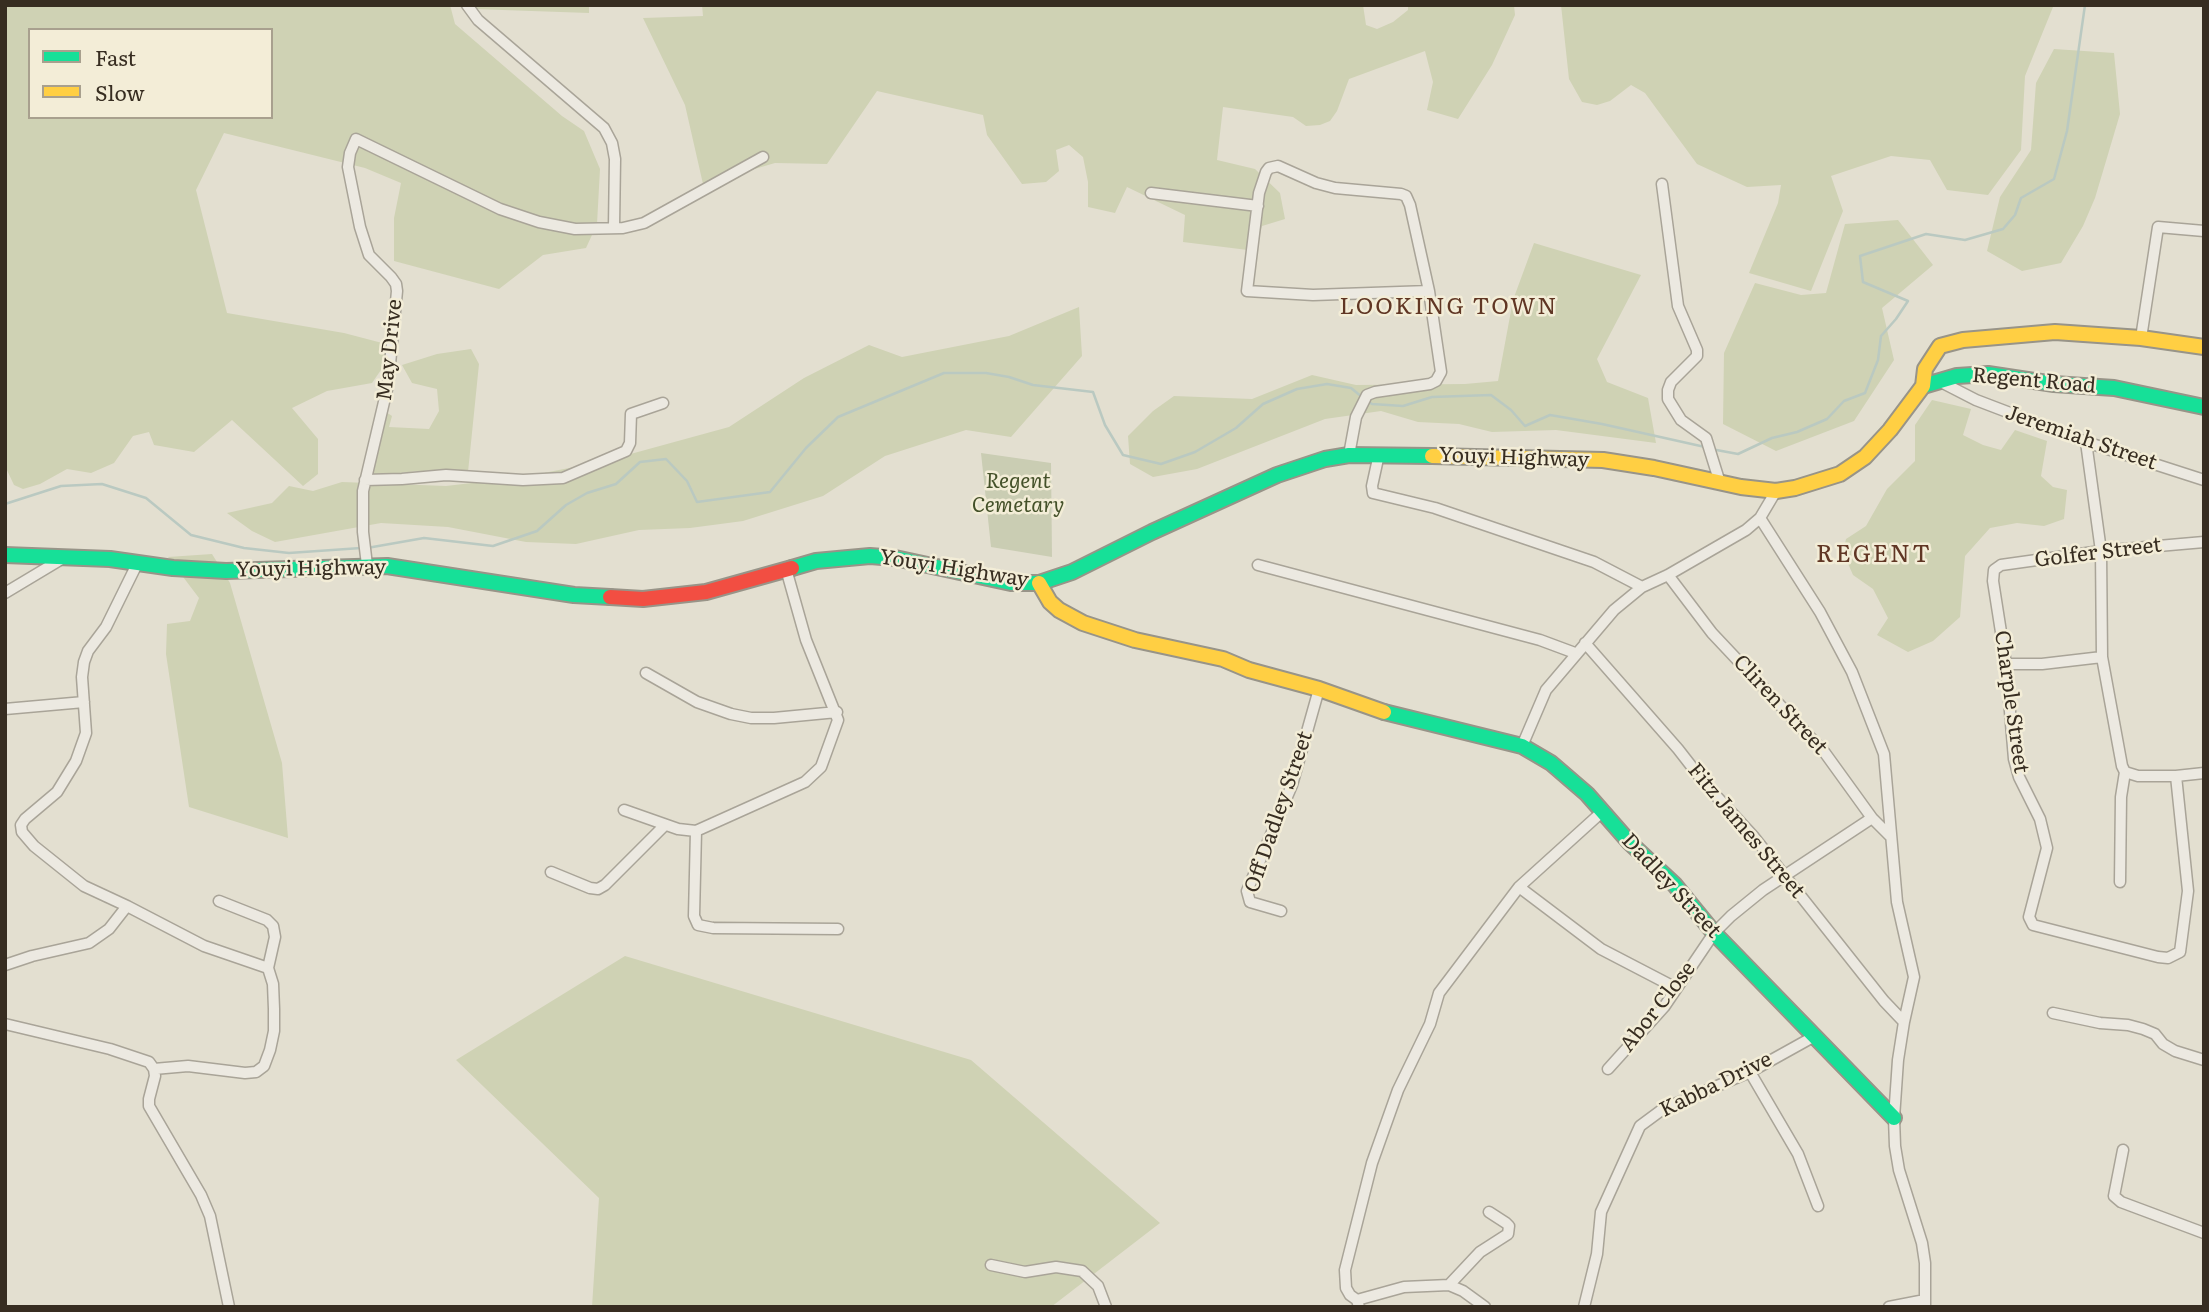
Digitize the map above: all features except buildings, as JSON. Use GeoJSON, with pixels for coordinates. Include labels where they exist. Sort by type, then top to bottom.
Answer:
{"type":"FeatureCollection","features":[{"type":"Feature","properties":{"kind":"main road","name":"Regent Road"},"geometry":{"type":"LineString","coordinates":[[1925,369],[1940,346],[1955,341],[2055,332],[2141,338],[2204,347]]}},
{"type":"Feature","properties":{"kind":"main road"},"geometry":{"type":"LineString","coordinates":[[1923,386],[1925,369]]}},
{"type":"Feature","properties":{"kind":"main road","name":"Regent Road"},"geometry":{"type":"LineString","coordinates":[[1923,386],[1966,374],[1988,374],[2054,384],[2114,388],[2204,407]]}},
{"type":"Feature","properties":{"kind":"main road","name":"Youyi Highway"},"geometry":{"type":"LineString","coordinates":[[5,555],[68,556],[226,571],[365,559],[574,595],[643,599],[706,592],[816,561],[870,556],[895,558],[1011,583],[1039,583],[1072,572],[1277,475],[1325,459],[1349,455],[1603,460],[1654,467],[1721,484],[1776,491],[1822,481],[1840,474],[1865,457],[1923,386]]}},
{"type":"Feature","properties":{"kind":"main road","name":"Dadley Street"},"geometry":{"type":"LineString","coordinates":[[1039,583],[1050,602],[1083,623],[1135,640],[1223,659],[1249,670],[1319,689],[1394,715],[1522,746],[1566,774],[1630,843],[1674,884],[1714,933],[1894,1118]]}},
{"type":"Feature","properties":{"kind":"street"},"geometry":{"type":"LineString","coordinates":[[467,5],[478,20],[604,128],[612,143],[615,159],[614,227],[644,223],[763,157]]}},
{"type":"Feature","properties":{"kind":"street","name":"May Drive"},"geometry":{"type":"LineString","coordinates":[[365,559],[365,480],[388,385],[397,291],[391,277],[369,255],[359,228],[348,167],[356,139],[470,195],[523,217],[576,229],[614,227]]}},
{"type":"Feature","properties":{"kind":"street"},"geometry":{"type":"LineString","coordinates":[[1349,455],[1356,418],[1367,396],[1375,391],[1430,384],[1440,377],[1441,366],[1429,291],[1410,205],[1406,196],[1394,192],[1335,188],[1273,166],[1269,168],[1264,176],[1258,206],[1247,291],[1313,295],[1429,291]]}},
{"type":"Feature","properties":{"kind":"street"},"geometry":{"type":"LineString","coordinates":[[1662,184],[1678,306],[1697,349],[1697,356],[1671,382],[1668,399],[1681,420],[1706,438],[1721,484]]}},
{"type":"Feature","properties":{"kind":"street"},"geometry":{"type":"LineString","coordinates":[[1151,193],[1258,206]]}},
{"type":"Feature","properties":{"kind":"street"},"geometry":{"type":"LineString","coordinates":[[2141,338],[2158,227],[2204,231]]}},
{"type":"Feature","properties":{"kind":"street","name":"Jeremiah Street"},"geometry":{"type":"LineString","coordinates":[[1925,369],[1938,380],[1968,397],[2086,442],[2204,480]]}},
{"type":"Feature","properties":{"kind":"street"},"geometry":{"type":"LineString","coordinates":[[365,480],[401,480],[446,475],[523,480],[563,478],[626,451],[630,443],[631,414],[663,403]]}},
{"type":"Feature","properties":{"kind":"street"},"geometry":{"type":"LineString","coordinates":[[2086,442],[2101,551],[2102,657],[2119,758],[2125,772],[2121,797],[2120,882]]}},
{"type":"Feature","properties":{"kind":"street"},"geometry":{"type":"LineString","coordinates":[[1380,454],[1372,486],[1373,494],[1435,508],[1594,562],[1642,587]]}},
{"type":"Feature","properties":{"kind":"street"},"geometry":{"type":"LineString","coordinates":[[1522,746],[1546,690],[1614,610],[1642,587],[1746,530],[1760,518],[1776,491]]}},
{"type":"Feature","properties":{"kind":"street"},"geometry":{"type":"LineString","coordinates":[[1760,518],[1820,612],[1852,672],[1884,754],[1897,902],[1914,976],[1903,1022],[1894,1118],[1899,1170],[1922,1243],[1926,1283],[1925,1303],[1889,1307]]}},
{"type":"Feature","properties":{"kind":"street","name":"Golfer Street"},"geometry":{"type":"LineString","coordinates":[[1994,570],[2001,565],[2101,551],[2204,542]]}},
{"type":"Feature","properties":{"kind":"street"},"geometry":{"type":"LineString","coordinates":[[5,593],[68,556]]}},
{"type":"Feature","properties":{"kind":"street"},"geometry":{"type":"LineString","coordinates":[[138,562],[106,627],[88,651],[84,662],[82,677],[86,733],[76,761],[57,792],[25,819],[21,825],[22,832],[34,846],[85,886],[204,946],[268,968]]}},
{"type":"Feature","properties":{"kind":"street"},"geometry":{"type":"LineString","coordinates":[[1258,565],[1540,640],[1575,653]]}},
{"type":"Feature","properties":{"kind":"street"},"geometry":{"type":"LineString","coordinates":[[624,810],[665,825],[696,831],[804,782],[821,767],[837,728],[837,712],[806,640],[786,569]]}},
{"type":"Feature","properties":{"kind":"street","name":"Charple Street"},"geometry":{"type":"LineString","coordinates":[[1994,570],[1993,581],[2006,664],[2014,759],[2019,777],[2040,820],[2047,848],[2029,922],[2036,927],[2158,957],[2168,958],[2180,952],[2188,891],[2176,776]]}},
{"type":"Feature","properties":{"kind":"street","name":"Cliren Street"},"geometry":{"type":"LineString","coordinates":[[1668,575],[1712,633],[1825,753],[1872,818],[1890,836]]}},
{"type":"Feature","properties":{"kind":"street","name":"Fitz James Street"},"geometry":{"type":"LineString","coordinates":[[1585,643],[1754,837],[1903,1022]]}},
{"type":"Feature","properties":{"kind":"street"},"geometry":{"type":"LineString","coordinates":[[2006,664],[2042,664],[2102,657]]}},
{"type":"Feature","properties":{"kind":"street"},"geometry":{"type":"LineString","coordinates":[[646,673],[697,702],[731,714],[774,718],[837,712]]}},
{"type":"Feature","properties":{"kind":"street","name":"Off Dadley Street"},"geometry":{"type":"LineString","coordinates":[[1281,911],[1250,902],[1247,891],[1292,785],[1319,689]]}},
{"type":"Feature","properties":{"kind":"street"},"geometry":{"type":"LineString","coordinates":[[5,709],[84,702]]}},
{"type":"Feature","properties":{"kind":"street"},"geometry":{"type":"LineString","coordinates":[[2125,772],[2138,776],[2204,773]]}},
{"type":"Feature","properties":{"kind":"street"},"geometry":{"type":"LineString","coordinates":[[1485,1307],[1463,1291],[1449,1285],[1404,1287],[1358,1303],[1346,1288],[1345,1270],[1380,1136],[1398,1090],[1430,1024],[1444,985],[1519,887],[1603,811]]}},
{"type":"Feature","properties":{"kind":"street","name":"Abor Close"},"geometry":{"type":"LineString","coordinates":[[1608,1069],[1648,1026],[1714,933],[1748,901],[1872,818]]}},
{"type":"Feature","properties":{"kind":"street"},"geometry":{"type":"LineString","coordinates":[[551,872],[598,889],[665,825]]}},
{"type":"Feature","properties":{"kind":"street"},"geometry":{"type":"LineString","coordinates":[[696,831],[694,916],[698,925],[713,928],[838,929]]}},
{"type":"Feature","properties":{"kind":"street"},"geometry":{"type":"LineString","coordinates":[[1519,887],[1601,948],[1676,988]]}},
{"type":"Feature","properties":{"kind":"street"},"geometry":{"type":"LineString","coordinates":[[154,1069],[188,1066],[245,1073],[256,1072],[264,1066],[274,1031],[273,985],[268,968],[275,937],[273,926],[267,920],[219,901]]}},
{"type":"Feature","properties":{"kind":"street"},"geometry":{"type":"LineString","coordinates":[[5,965],[89,943],[109,929],[127,906]]}},
{"type":"Feature","properties":{"kind":"street"},"geometry":{"type":"LineString","coordinates":[[2053,1013],[2143,1029],[2155,1034],[2163,1044],[2175,1051],[2204,1059]]}},
{"type":"Feature","properties":{"kind":"street"},"geometry":{"type":"LineString","coordinates":[[5,1024],[120,1052],[149,1062],[155,1076],[149,1106],[195,1184],[210,1216],[229,1307]]}},
{"type":"Feature","properties":{"kind":"street","name":"Kabba Drive"},"geometry":{"type":"LineString","coordinates":[[1584,1307],[1597,1254],[1601,1212],[1640,1126],[1663,1109],[1750,1072],[1814,1037]]}},
{"type":"Feature","properties":{"kind":"street"},"geometry":{"type":"LineString","coordinates":[[1750,1072],[1798,1154],[1818,1206]]}},
{"type":"Feature","properties":{"kind":"street"},"geometry":{"type":"LineString","coordinates":[[2123,1150],[2115,1196],[2121,1202],[2204,1233]]}},
{"type":"Feature","properties":{"kind":"street"},"geometry":{"type":"LineString","coordinates":[[1449,1285],[1480,1252],[1508,1234],[1506,1223],[1489,1212]]}},
{"type":"Feature","properties":{"kind":"street"},"geometry":{"type":"LineString","coordinates":[[991,1265],[1025,1272],[1056,1267],[1082,1271],[1098,1286],[1106,1307]]}},
{"type":"Feature","properties":{"kind":"green space"},"geometry":{"type":"Polygon","coordinates":[[[5,5],[450,5],[455,24],[562,116],[584,131],[600,169],[597,224],[586,248],[543,255],[499,289],[394,261],[394,218],[401,183],[365,168],[224,133],[196,190],[227,313],[344,333],[386,344],[383,367],[372,383],[327,391],[292,408],[318,439],[318,474],[303,486],[232,420],[194,452],[154,445],[149,432],[133,436],[114,463],[91,473],[67,469],[40,484],[23,489],[14,485],[5,466],[5,5]]]}},
{"type":"Feature","properties":{"kind":"green space"},"geometry":{"type":"Polygon","coordinates":[[[471,5],[589,5],[589,13],[474,9],[471,5]]]}},
{"type":"Feature","properties":{"kind":"green space"},"geometry":{"type":"Polygon","coordinates":[[[702,5],[1363,5],[1366,25],[1377,29],[1393,22],[1408,10],[1408,5],[1514,5],[1515,15],[1492,65],[1458,119],[1427,110],[1433,82],[1425,51],[1349,79],[1337,111],[1330,121],[1320,125],[1306,126],[1293,117],[1223,107],[1217,160],[1255,169],[1280,193],[1285,219],[1262,226],[1256,251],[1183,242],[1185,215],[1127,187],[1115,213],[1088,207],[1088,182],[1083,157],[1069,145],[1056,150],[1059,171],[1046,182],[1022,184],[987,135],[983,115],[877,91],[827,164],[775,163],[703,184],[685,105],[643,18],[703,16],[702,5]]]}},
{"type":"Feature","properties":{"kind":"green space"},"geometry":{"type":"Polygon","coordinates":[[[1561,5],[2053,7],[2025,76],[2021,150],[1988,195],[1947,190],[1930,160],[1891,156],[1831,176],[1843,211],[1811,291],[1749,273],[1778,203],[1781,185],[1747,187],[1697,164],[1645,93],[1631,85],[1610,101],[1597,105],[1582,102],[1569,79],[1561,5]]]}},
{"type":"Feature","properties":{"kind":"green space"},"geometry":{"type":"Polygon","coordinates":[[[2054,49],[2114,53],[2120,114],[2095,198],[2083,226],[2061,263],[2022,271],[1987,251],[2000,197],[2031,150],[2036,83],[2054,49]]]}},
{"type":"Feature","properties":{"kind":"green space"},"geometry":{"type":"Polygon","coordinates":[[[1898,220],[1933,265],[1882,308],[1894,360],[1854,421],[1776,451],[1723,424],[1724,353],[1755,283],[1801,295],[1826,293],[1845,224],[1898,220]]]}},
{"type":"Feature","properties":{"kind":"green space"},"geometry":{"type":"Polygon","coordinates":[[[1534,243],[1641,275],[1597,359],[1607,382],[1648,398],[1656,443],[1556,430],[1492,432],[1459,424],[1418,422],[1381,411],[1325,419],[1197,469],[1153,477],[1130,464],[1128,436],[1153,411],[1174,396],[1252,399],[1312,375],[1356,385],[1498,381],[1513,300],[1534,243]]]}},
{"type":"Feature","properties":{"kind":"green space"},"geometry":{"type":"Polygon","coordinates":[[[1079,307],[1082,356],[1011,437],[966,430],[885,456],[823,496],[743,521],[690,528],[639,530],[576,544],[526,542],[448,527],[381,523],[275,542],[252,531],[227,513],[272,503],[289,486],[313,491],[342,482],[446,486],[523,477],[605,461],[729,427],[804,378],[869,345],[902,357],[1009,336],[1079,307]]]}},
{"type":"Feature","properties":{"kind":"green space"},"geometry":{"type":"Polygon","coordinates":[[[471,349],[479,364],[468,472],[419,471],[371,476],[386,412],[392,416],[389,427],[429,429],[439,411],[437,389],[412,383],[402,365],[437,354],[471,349]]]}},
{"type":"Feature","properties":{"kind":"green space"},"geometry":{"type":"Polygon","coordinates":[[[1932,400],[1971,409],[1963,435],[1983,445],[2001,450],[2015,430],[2047,441],[2041,476],[2053,487],[2067,490],[2064,519],[2044,526],[2017,523],[1990,528],[1965,556],[1960,617],[1933,641],[1908,652],[1877,635],[1888,618],[1873,589],[1853,575],[1843,552],[1846,539],[1866,526],[1887,489],[1915,461],[1915,425],[1932,400]]]}},
{"type":"Feature","properties":{"kind":"green space","name":"Regent Cemetary"},"geometry":{"type":"Polygon","coordinates":[[[981,453],[1051,463],[1052,557],[991,547],[981,453]]]}},
{"type":"Feature","properties":{"kind":"green space"},"geometry":{"type":"Polygon","coordinates":[[[212,554],[230,583],[282,763],[288,838],[189,807],[166,654],[167,624],[190,621],[199,598],[168,557],[212,554]]]}},
{"type":"Feature","properties":{"kind":"green space"},"geometry":{"type":"Polygon","coordinates":[[[625,956],[971,1060],[1160,1223],[1051,1307],[592,1307],[599,1198],[456,1060],[625,956]]]}},
{"type":"Feature","properties":{"kind":"waterway"},"geometry":{"type":"LineString","coordinates":[[1711,449],[1738,454],[1772,438],[1797,432],[1827,419],[1844,401],[1865,393],[1878,360],[1881,336],[1908,301],[1863,282],[1860,256],[1926,234],[1965,240],[2003,229],[2015,215],[2021,198],[2054,179],[2067,131],[2085,5]]}},
{"type":"Feature","properties":{"kind":"waterway"},"geometry":{"type":"LineString","coordinates":[[367,548],[424,538],[493,546],[537,531],[566,505],[587,493],[616,484],[640,462],[666,459],[687,481],[697,502],[770,492],[806,448],[838,417],[944,373],[986,373],[1033,385],[1093,392],[1105,425],[1123,455],[1161,464],[1195,452],[1236,428],[1263,404],[1297,389],[1327,384],[1351,388],[1362,397]]}},
{"type":"Feature","properties":{"kind":"waterway"},"geometry":{"type":"LineString","coordinates":[[1367,401],[1372,404],[1403,406],[1432,397],[1491,395],[1511,410],[1525,426],[1550,415],[1705,447]]}},
{"type":"Feature","properties":{"kind":"waterway"},"geometry":{"type":"LineString","coordinates":[[5,504],[61,486],[102,484],[146,498],[191,535],[244,548],[289,553],[361,548]]}},
{"type":"Feature","properties":{"kind":"traffic: fast"},"geometry":{"type":"LineString","coordinates":[[1923,386],[1957,376],[1988,374],[2054,384],[2114,388],[2204,407]]}},
{"type":"Feature","properties":{"kind":"traffic: fast"},"geometry":{"type":"LineString","coordinates":[[792,568],[816,561],[870,556],[895,558],[1011,583],[1039,583],[1072,572],[1277,475],[1325,459],[1349,455],[1432,456]]}},
{"type":"Feature","properties":{"kind":"traffic: fast"},"geometry":{"type":"LineString","coordinates":[[5,555],[110,559],[173,568],[226,571],[387,566],[574,595],[610,597]]}},
{"type":"Feature","properties":{"kind":"traffic: fast"},"geometry":{"type":"LineString","coordinates":[[1384,712],[1522,746],[1551,763],[1587,794],[1630,843],[1674,884],[1714,933],[1894,1118]]}},
{"type":"Feature","properties":{"kind":"traffic: slow"},"geometry":{"type":"LineString","coordinates":[[1923,386],[1925,369],[1940,346],[1963,340],[2055,332],[2141,338],[2204,347]]}},
{"type":"Feature","properties":{"kind":"traffic: slow"},"geometry":{"type":"LineString","coordinates":[[1432,456],[1603,460],[1741,487],[1776,491],[1840,474],[1865,457],[1890,430],[1923,386]]}},
{"type":"Feature","properties":{"kind":"traffic: slow"},"geometry":{"type":"LineString","coordinates":[[1039,583],[1050,602],[1083,623],[1135,640],[1223,659],[1249,670],[1319,689],[1384,712]]}},
{"type":"Feature","properties":{"kind":"traffic: jam"},"geometry":{"type":"LineString","coordinates":[[610,597],[643,599],[706,592],[792,568]]}},
{"type":"Feature","properties":{"kind":"district","name":"LOOKING TOWN"},"geometry":{"type":"Point","coordinates":[1449,307]}},
{"type":"Feature","properties":{"kind":"district","name":"REGENT"},"geometry":{"type":"Point","coordinates":[1874,555]}}]}
